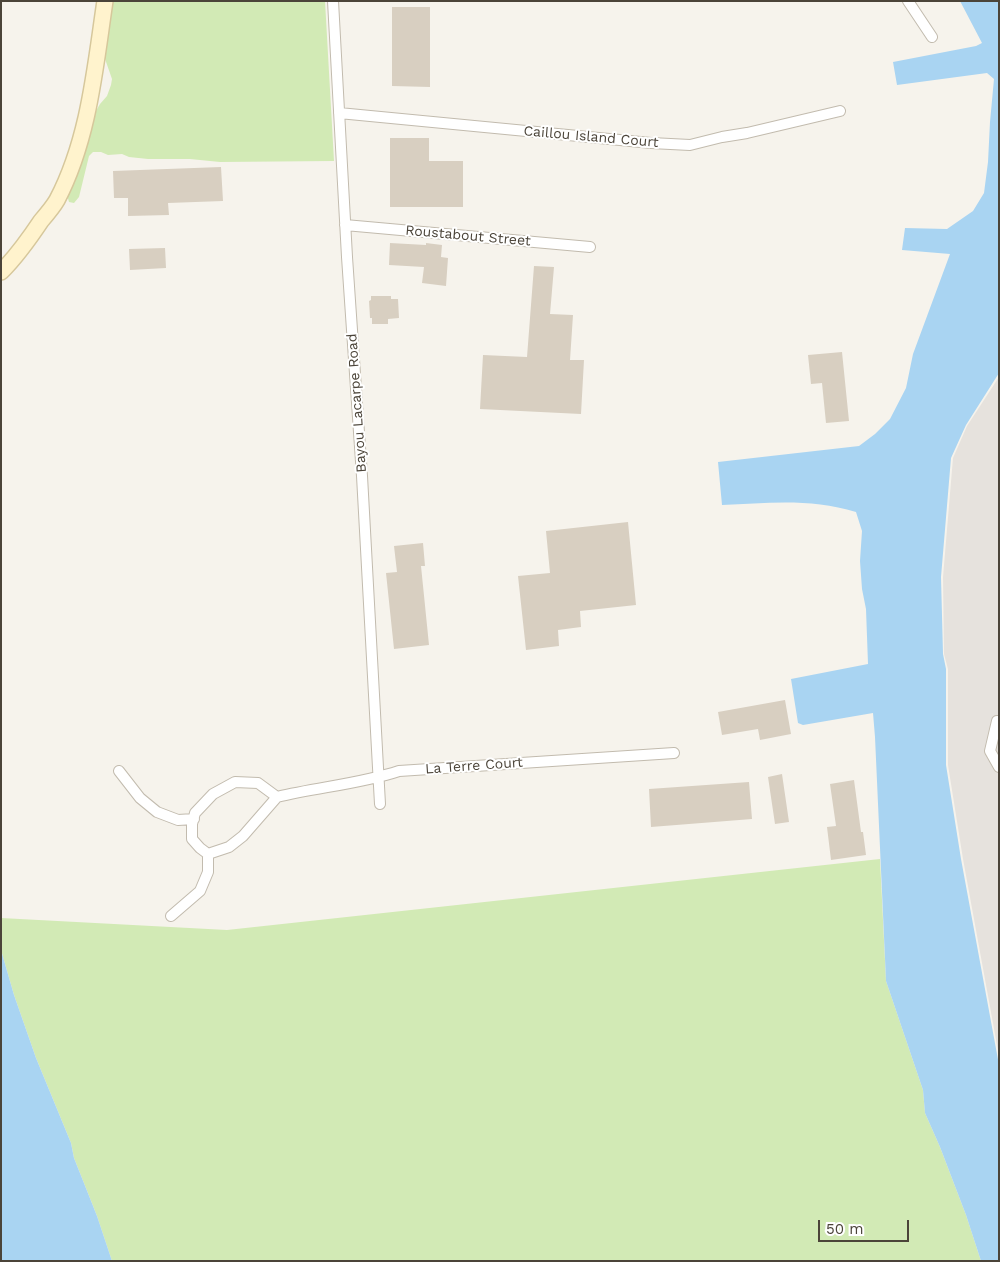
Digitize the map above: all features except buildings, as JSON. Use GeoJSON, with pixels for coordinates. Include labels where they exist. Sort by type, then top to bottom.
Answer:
{"type":"FeatureCollection","features":[{"type":"Feature","properties":{"kind":"main road"},"geometry":{"type":"LineString","coordinates":[[1,272],[32,235],[56,201],[66,178],[83,131],[93,81],[105,1]]}},
{"type":"Feature","properties":{"kind":"street","name":"Bayou Lacarpe Road"},"geometry":{"type":"LineString","coordinates":[[333,1],[380,804]]}},
{"type":"Feature","properties":{"kind":"street"},"geometry":{"type":"LineString","coordinates":[[908,1],[932,37]]}},
{"type":"Feature","properties":{"kind":"street","name":"Caillou Island Court"},"geometry":{"type":"LineString","coordinates":[[339,113],[690,145],[840,112]]}},
{"type":"Feature","properties":{"kind":"street","name":"Roustabout Street"},"geometry":{"type":"LineString","coordinates":[[345,225],[590,247]]}},
{"type":"Feature","properties":{"kind":"street"},"geometry":{"type":"LineString","coordinates":[[999,721],[990,752],[999,767]]}},
{"type":"Feature","properties":{"kind":"street","name":"La Terre Court"},"geometry":{"type":"LineString","coordinates":[[278,798],[295,793],[379,778],[399,771],[674,752]]}},
{"type":"Feature","properties":{"kind":"street"},"geometry":{"type":"LineString","coordinates":[[119,770],[140,798],[157,812],[178,820],[194,819]]}},
{"type":"Feature","properties":{"kind":"street"},"geometry":{"type":"LineString","coordinates":[[236,782],[258,784],[278,798],[243,836],[229,847],[208,854],[192,839],[192,824],[195,813],[213,794],[236,782]]}},
{"type":"Feature","properties":{"kind":"street"},"geometry":{"type":"LineString","coordinates":[[171,916],[200,891],[208,872],[208,854]]}},
{"type":"Feature","properties":{"kind":"shaded area"},"geometry":{"type":"Polygon","coordinates":[[[999,377],[999,1056],[948,765],[948,669],[944,654],[943,577],[953,458],[967,426],[999,377]]]}},
{"type":"Feature","properties":{"kind":"green space"},"geometry":{"type":"Polygon","coordinates":[[[110,1],[325,1],[334,161],[220,162],[190,159],[148,159],[129,157],[122,154],[108,155],[101,152],[93,152],[89,156],[79,197],[74,203],[69,202],[67,195],[93,116],[107,96],[111,85],[112,79],[104,56],[110,1]]]}},
{"type":"Feature","properties":{"kind":"green space"},"geometry":{"type":"Polygon","coordinates":[[[880,859],[886,981],[923,1090],[925,1113],[966,1215],[981,1261],[112,1261],[97,1216],[74,1158],[71,1143],[36,1058],[14,995],[1,950],[1,918],[227,930],[880,859]]]}},
{"type":"Feature","properties":{"kind":"water"},"geometry":{"type":"Polygon","coordinates":[[[960,1],[999,1],[999,373],[966,425],[951,458],[941,577],[943,654],[946,669],[946,765],[961,859],[999,1065],[999,1261],[981,1261],[966,1215],[925,1113],[923,1090],[886,981],[873,713],[803,725],[798,723],[791,679],[868,664],[866,609],[860,561],[862,531],[856,512],[823,505],[789,502],[722,505],[718,462],[859,446],[890,419],[906,388],[913,354],[950,254],[902,250],[905,228],[947,229],[973,211],[984,193],[994,79],[987,73],[897,85],[893,62],[976,46],[982,43],[960,1]]]}},
{"type":"Feature","properties":{"kind":"water"},"geometry":{"type":"Polygon","coordinates":[[[1,950],[14,995],[36,1058],[71,1143],[74,1158],[97,1216],[112,1261],[1,1261],[1,950]]]}}]}
